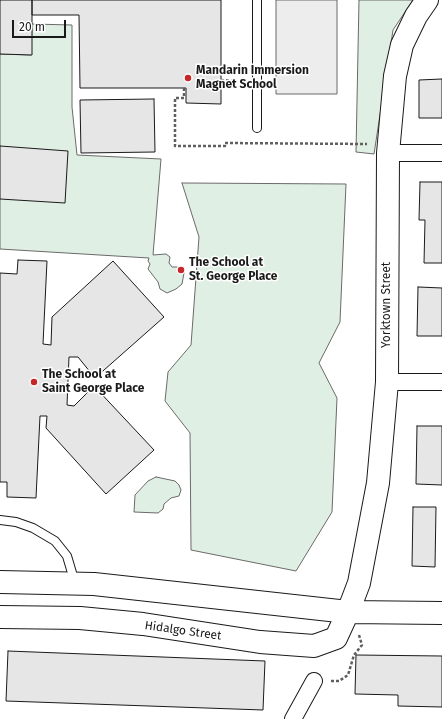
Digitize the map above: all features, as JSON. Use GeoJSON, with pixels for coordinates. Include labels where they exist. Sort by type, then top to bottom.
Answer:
{"type":"FeatureCollection","features":[{"type":"Feature","properties":{"kind":"street","name":"Yorktown Street"},"geometry":{"type":"LineString","coordinates":[[348,612],[359,583],[378,483],[387,382],[388,153],[395,76],[402,45],[416,16],[427,0]]}},
{"type":"Feature","properties":{"kind":"street"},"geometry":{"type":"LineString","coordinates":[[388,153],[442,153]]}},
{"type":"Feature","properties":{"kind":"street"},"geometry":{"type":"LineString","coordinates":[[387,382],[442,382]]}},
{"type":"Feature","properties":{"kind":"street"},"geometry":{"type":"LineString","coordinates":[[0,582],[94,584],[348,612],[442,613]]}},
{"type":"Feature","properties":{"kind":"street","name":"Hidalgo Street"},"geometry":{"type":"LineString","coordinates":[[0,617],[80,618],[143,624],[260,642],[314,646],[336,638],[348,612]]}},
{"type":"Feature","properties":{"kind":"street"},"geometry":{"type":"LineString","coordinates":[[293,719],[314,681]]}},
{"type":"Feature","properties":{"kind":"lane"},"geometry":{"type":"LineString","coordinates":[[257,0],[257,128]]}},
{"type":"Feature","properties":{"kind":"lane"},"geometry":{"type":"LineString","coordinates":[[0,520],[16,522],[33,528],[55,541],[67,556],[75,583]]}},
{"type":"Feature","properties":{"kind":"path"},"geometry":{"type":"LineString","coordinates":[[221,80],[235,81]]}},
{"type":"Feature","properties":{"kind":"path"},"geometry":{"type":"LineString","coordinates":[[314,681],[339,681],[348,675],[354,655],[362,645],[359,633]]}},
{"type":"Feature","properties":{"kind":"green space"},"geometry":{"type":"Polygon","coordinates":[[[359,0],[413,0],[393,30],[374,154],[356,152],[359,0]]]}},
{"type":"Feature","properties":{"kind":"green space"},"geometry":{"type":"Polygon","coordinates":[[[32,24],[72,25],[72,107],[77,155],[161,159],[153,255],[166,254],[170,257],[169,263],[172,267],[182,269],[184,273],[182,284],[176,289],[167,293],[160,289],[158,282],[148,269],[150,264],[148,261],[149,258],[0,249],[0,54],[31,55],[32,24]]]}},
{"type":"Feature","properties":{"kind":"green space"},"geometry":{"type":"Polygon","coordinates":[[[182,183],[346,184],[340,322],[319,363],[337,398],[332,512],[296,571],[191,550],[190,433],[165,401],[168,372],[191,345],[199,237],[182,183]]]}},
{"type":"Feature","properties":{"kind":"green space"},"geometry":{"type":"Polygon","coordinates":[[[156,477],[175,481],[181,490],[179,496],[171,498],[164,504],[163,509],[158,513],[134,512],[135,495],[148,481],[156,477]]]}},
{"type":"Feature","properties":{"kind":"shaded area"},"geometry":{"type":"Polygon","coordinates":[[[276,0],[337,0],[337,94],[276,94],[276,0]]]}},
{"type":"Feature","properties":{"kind":"building"},"geometry":{"type":"Polygon","coordinates":[[[0,0],[32,0],[32,55],[0,54],[0,0]]]}},
{"type":"Feature","properties":{"kind":"building"},"geometry":{"type":"Polygon","coordinates":[[[32,0],[221,0],[221,104],[186,103],[186,88],[80,88],[79,15],[32,15],[32,0]]]}},
{"type":"Feature","properties":{"kind":"building"},"geometry":{"type":"Polygon","coordinates":[[[442,79],[442,118],[419,118],[419,80],[442,79]]]}},
{"type":"Feature","properties":{"kind":"building"},"geometry":{"type":"Polygon","coordinates":[[[154,99],[155,152],[81,153],[80,100],[154,99]]]}},
{"type":"Feature","properties":{"kind":"building"},"geometry":{"type":"Polygon","coordinates":[[[0,146],[68,151],[65,203],[0,199],[0,146]]]}},
{"type":"Feature","properties":{"kind":"building"},"geometry":{"type":"Polygon","coordinates":[[[420,182],[442,182],[442,263],[424,263],[425,220],[419,220],[420,182]]]}},
{"type":"Feature","properties":{"kind":"building","name":"The School at Saint George Place"},"geometry":{"type":"Polygon","coordinates":[[[18,260],[47,261],[43,344],[51,345],[52,317],[113,261],[164,317],[95,378],[78,357],[69,357],[67,405],[74,406],[94,386],[154,450],[106,494],[46,428],[47,416],[40,416],[36,498],[7,497],[7,482],[0,482],[0,273],[17,274],[18,260]]]}},
{"type":"Feature","properties":{"kind":"building"},"geometry":{"type":"Polygon","coordinates":[[[418,287],[442,288],[442,336],[417,336],[418,287]]]}},
{"type":"Feature","properties":{"kind":"building"},"geometry":{"type":"Polygon","coordinates":[[[417,426],[442,426],[442,485],[416,484],[417,426]]]}},
{"type":"Feature","properties":{"kind":"building"},"geometry":{"type":"Polygon","coordinates":[[[413,507],[436,507],[435,567],[412,566],[413,507]]]}},
{"type":"Feature","properties":{"kind":"building"},"geometry":{"type":"Polygon","coordinates":[[[8,651],[265,661],[263,710],[6,701],[8,651]]]}},
{"type":"Feature","properties":{"kind":"building"},"geometry":{"type":"Polygon","coordinates":[[[356,655],[442,656],[442,707],[398,706],[398,695],[355,694],[356,655]]]}},
{"type":"Feature","properties":{"kind":"place","name":"Mandarin Immersion Magnet School"},"geometry":{"type":"Point","coordinates":[188,78]}},
{"type":"Feature","properties":{"kind":"place","name":"The School at St. George Place"},"geometry":{"type":"Point","coordinates":[181,270]}},
{"type":"Feature","properties":{"kind":"place","name":"The School at Saint George Place"},"geometry":{"type":"Point","coordinates":[34,382]}}]}
